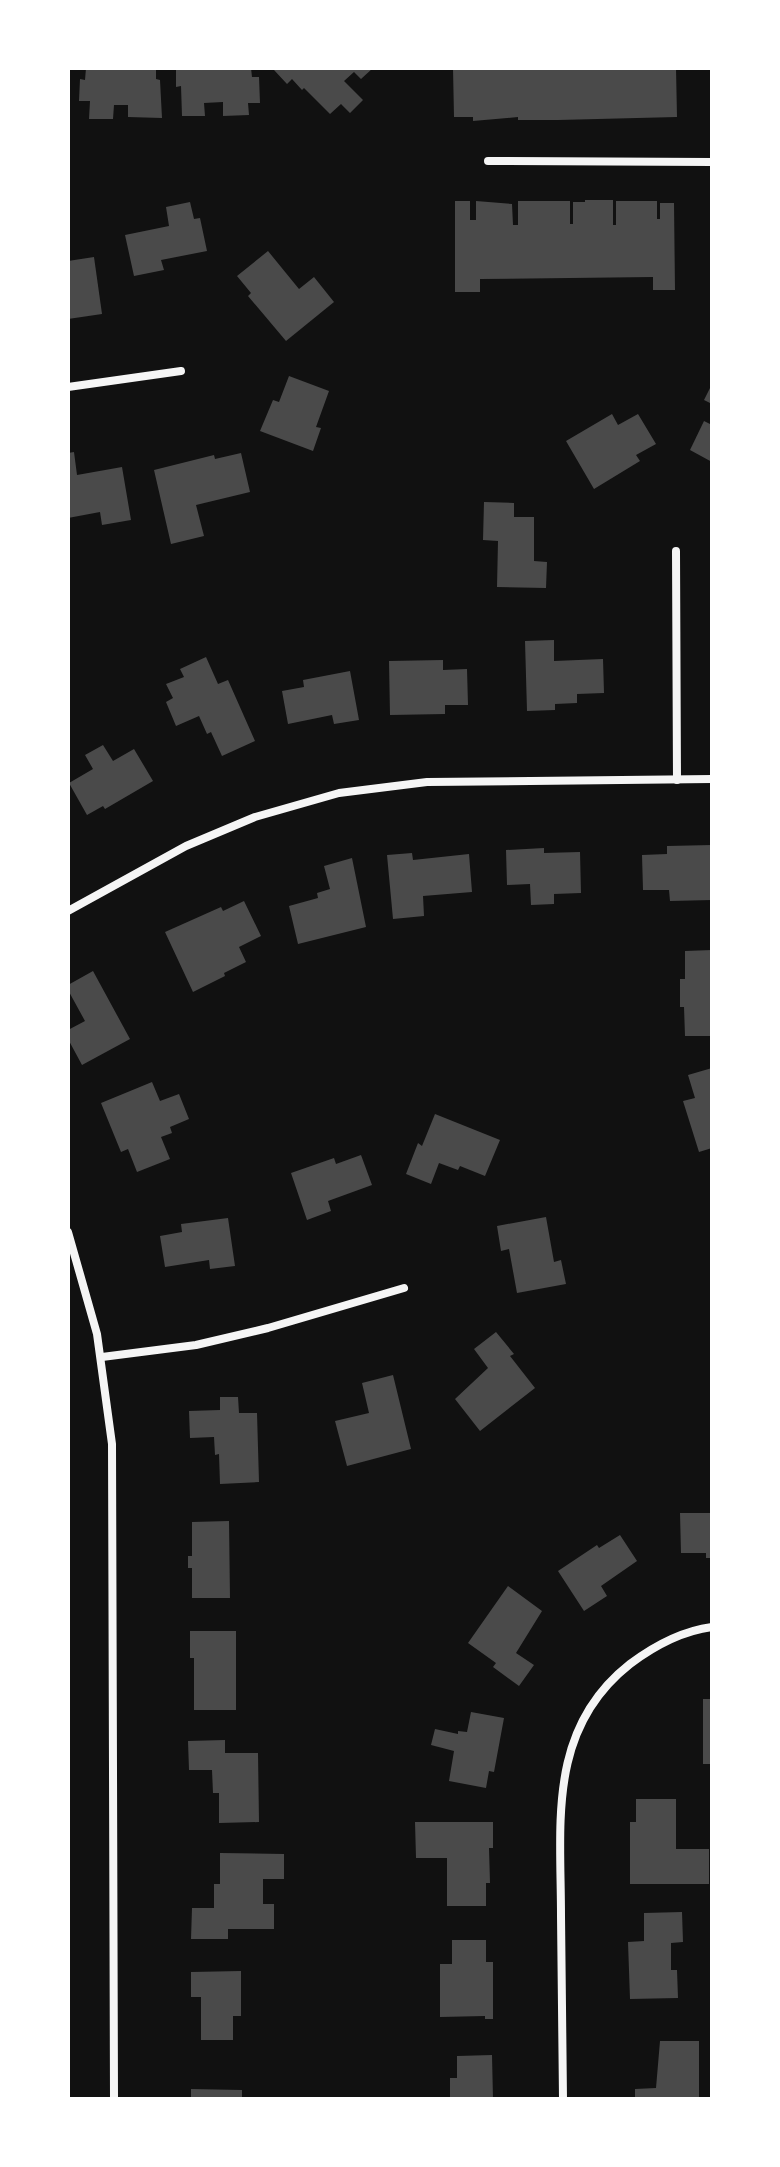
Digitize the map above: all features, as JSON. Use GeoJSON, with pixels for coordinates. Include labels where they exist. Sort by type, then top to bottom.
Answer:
{"type":"FeatureCollection","features":[{"type":"Feature","properties":{"kind":"street"},"geometry":{"type":"LineString","coordinates":[[488,161],[712,162]]}},
{"type":"Feature","properties":{"kind":"street"},"geometry":{"type":"LineString","coordinates":[[68,387],[181,371]]}},
{"type":"Feature","properties":{"kind":"street"},"geometry":{"type":"LineString","coordinates":[[676,551],[677,780]]}},
{"type":"Feature","properties":{"kind":"street"},"geometry":{"type":"LineString","coordinates":[[68,911],[186,846],[255,817],[339,793],[427,782],[712,779]]}},
{"type":"Feature","properties":{"kind":"street"},"geometry":{"type":"LineString","coordinates":[[68,1232],[82,1273],[102,1357],[112,1444],[114,2099]]}},
{"type":"Feature","properties":{"kind":"street"},"geometry":{"type":"LineString","coordinates":[[102,1357],[196,1345],[268,1328],[404,1288]]}},
{"type":"Feature","properties":{"kind":"street"},"geometry":{"type":"LineString","coordinates":[[563,2099],[561,1807],[567,1758],[581,1723],[609,1682],[647,1651],[669,1640],[712,1627]]}},
{"type":"Feature","properties":{"kind":"building"},"geometry":{"type":"Polygon","coordinates":[[[86,68],[156,69],[156,79],[160,80],[162,118],[128,117],[128,105],[114,105],[113,119],[89,119],[90,101],[79,101],[80,79],[85,80],[86,68]]]}},
{"type":"Feature","properties":{"kind":"building"},"geometry":{"type":"Polygon","coordinates":[[[176,68],[251,68],[252,77],[259,77],[260,103],[248,103],[249,115],[223,116],[223,102],[204,103],[205,116],[182,116],[181,86],[176,87],[176,68]]]}},
{"type":"Feature","properties":{"kind":"building"},"geometry":{"type":"Polygon","coordinates":[[[275,68],[373,68],[361,79],[354,72],[344,81],[363,100],[350,113],[341,104],[330,114],[292,79],[287,84],[275,68]]]}},
{"type":"Feature","properties":{"kind":"building"},"geometry":{"type":"Polygon","coordinates":[[[453,68],[676,68],[677,117],[518,120],[518,117],[473,121],[473,117],[454,117],[453,68]]]}},
{"type":"Feature","properties":{"kind":"building"},"geometry":{"type":"Polygon","coordinates":[[[613,200],[613,225],[616,225],[616,201],[657,201],[657,219],[660,219],[660,203],[674,203],[675,290],[653,290],[653,277],[480,279],[480,292],[455,292],[455,201],[470,201],[470,220],[476,220],[476,201],[512,204],[513,225],[518,225],[518,201],[570,201],[570,224],[573,224],[573,202],[613,200]]]}},
{"type":"Feature","properties":{"kind":"building"},"geometry":{"type":"Polygon","coordinates":[[[190,202],[194,219],[200,218],[207,251],[161,260],[164,270],[134,276],[125,235],[169,226],[166,207],[190,202]]]}},
{"type":"Feature","properties":{"kind":"building"},"geometry":{"type":"Polygon","coordinates":[[[268,251],[299,289],[314,277],[334,302],[286,341],[248,296],[251,293],[237,276],[268,251]]]}},
{"type":"Feature","properties":{"kind":"building"},"geometry":{"type":"Polygon","coordinates":[[[94,257],[102,314],[68,319],[68,261],[94,257]]]}},
{"type":"Feature","properties":{"kind":"building"},"geometry":{"type":"Polygon","coordinates":[[[289,376],[329,391],[316,427],[321,428],[313,451],[260,431],[273,400],[279,402],[289,376]]]}},
{"type":"Feature","properties":{"kind":"building"},"geometry":{"type":"Polygon","coordinates":[[[712,384],[712,404],[704,400],[712,384]]]}},
{"type":"Feature","properties":{"kind":"building"},"geometry":{"type":"Polygon","coordinates":[[[612,414],[618,425],[638,414],[656,444],[636,455],[640,461],[594,489],[566,441],[612,414]]]}},
{"type":"Feature","properties":{"kind":"building"},"geometry":{"type":"Polygon","coordinates":[[[704,421],[712,425],[712,462],[690,450],[704,421]]]}},
{"type":"Feature","properties":{"kind":"building"},"geometry":{"type":"Polygon","coordinates":[[[74,452],[77,475],[122,467],[131,520],[102,525],[100,512],[68,518],[68,453],[74,452]]]}},
{"type":"Feature","properties":{"kind":"building"},"geometry":{"type":"Polygon","coordinates":[[[241,453],[250,492],[196,505],[204,536],[171,544],[154,470],[214,455],[215,459],[241,453]]]}},
{"type":"Feature","properties":{"kind":"building"},"geometry":{"type":"Polygon","coordinates":[[[484,502],[514,503],[514,517],[534,517],[534,561],[547,562],[546,588],[497,587],[498,541],[483,540],[484,502]]]}},
{"type":"Feature","properties":{"kind":"building"},"geometry":{"type":"Polygon","coordinates":[[[554,640],[554,661],[603,659],[604,693],[577,694],[577,703],[555,704],[555,710],[527,711],[525,641],[554,640]]]}},
{"type":"Feature","properties":{"kind":"building"},"geometry":{"type":"Polygon","coordinates":[[[206,657],[218,684],[228,680],[255,741],[222,756],[211,732],[207,734],[199,716],[176,726],[166,702],[173,698],[166,684],[184,677],[180,669],[206,657]]]}},
{"type":"Feature","properties":{"kind":"building"},"geometry":{"type":"Polygon","coordinates":[[[443,660],[443,670],[467,669],[468,705],[445,705],[445,714],[390,715],[389,661],[443,660]]]}},
{"type":"Feature","properties":{"kind":"building"},"geometry":{"type":"Polygon","coordinates":[[[350,671],[359,720],[334,724],[332,715],[288,724],[282,691],[304,687],[303,680],[350,671]]]}},
{"type":"Feature","properties":{"kind":"building"},"geometry":{"type":"Polygon","coordinates":[[[103,745],[113,761],[134,749],[153,781],[105,809],[103,806],[87,815],[69,783],[93,769],[85,755],[103,745]]]}},
{"type":"Feature","properties":{"kind":"building"},"geometry":{"type":"Polygon","coordinates":[[[712,845],[712,900],[670,901],[669,890],[643,890],[642,855],[667,854],[667,846],[712,845]]]}},
{"type":"Feature","properties":{"kind":"building"},"geometry":{"type":"Polygon","coordinates":[[[544,848],[544,853],[580,852],[581,893],[554,894],[554,904],[531,905],[530,884],[507,885],[506,850],[544,848]]]}},
{"type":"Feature","properties":{"kind":"building"},"geometry":{"type":"Polygon","coordinates":[[[412,853],[413,860],[469,854],[472,892],[423,896],[424,916],[393,919],[387,855],[412,853]]]}},
{"type":"Feature","properties":{"kind":"building"},"geometry":{"type":"Polygon","coordinates":[[[352,858],[366,927],[298,944],[289,906],[318,898],[317,893],[330,889],[324,866],[352,858]]]}},
{"type":"Feature","properties":{"kind":"building"},"geometry":{"type":"Polygon","coordinates":[[[244,901],[261,936],[239,947],[246,962],[193,992],[165,932],[221,907],[223,911],[244,901]]]}},
{"type":"Feature","properties":{"kind":"building"},"geometry":{"type":"Polygon","coordinates":[[[712,950],[712,1036],[685,1036],[684,1007],[680,1007],[680,979],[685,979],[685,951],[712,950]]]}},
{"type":"Feature","properties":{"kind":"building"},"geometry":{"type":"Polygon","coordinates":[[[93,971],[130,1039],[82,1065],[68,1039],[68,1030],[85,1021],[68,985],[93,971]]]}},
{"type":"Feature","properties":{"kind":"building"},"geometry":{"type":"Polygon","coordinates":[[[712,1068],[712,1148],[699,1152],[683,1101],[695,1098],[688,1075],[712,1068]]]}},
{"type":"Feature","properties":{"kind":"building"},"geometry":{"type":"Polygon","coordinates":[[[152,1082],[160,1101],[179,1094],[189,1119],[170,1127],[172,1133],[161,1137],[170,1159],[137,1172],[128,1149],[121,1152],[101,1103],[152,1082]]]}},
{"type":"Feature","properties":{"kind":"building"},"geometry":{"type":"Polygon","coordinates":[[[435,1114],[500,1140],[485,1176],[460,1166],[458,1170],[439,1163],[431,1184],[406,1174],[418,1143],[422,1146],[435,1114]]]}},
{"type":"Feature","properties":{"kind":"building"},"geometry":{"type":"Polygon","coordinates":[[[361,1155],[372,1185],[328,1201],[331,1211],[307,1220],[291,1173],[334,1158],[336,1164],[361,1155]]]}},
{"type":"Feature","properties":{"kind":"building"},"geometry":{"type":"Polygon","coordinates":[[[546,1217],[554,1262],[561,1260],[566,1284],[517,1293],[509,1249],[501,1251],[497,1226],[546,1217]]]}},
{"type":"Feature","properties":{"kind":"building"},"geometry":{"type":"Polygon","coordinates":[[[228,1218],[235,1266],[210,1269],[209,1260],[165,1267],[160,1236],[182,1232],[181,1224],[228,1218]]]}},
{"type":"Feature","properties":{"kind":"building"},"geometry":{"type":"Polygon","coordinates":[[[496,1332],[535,1388],[480,1431],[455,1399],[488,1368],[474,1349],[496,1332]]]}},
{"type":"Feature","properties":{"kind":"building"},"geometry":{"type":"Polygon","coordinates":[[[393,1375],[411,1449],[347,1466],[335,1421],[369,1413],[362,1383],[393,1375]]]}},
{"type":"Feature","properties":{"kind":"building"},"geometry":{"type":"Polygon","coordinates":[[[220,1397],[238,1397],[239,1413],[257,1413],[259,1482],[220,1484],[219,1454],[215,1455],[214,1437],[190,1438],[189,1411],[220,1410],[220,1397]]]}},
{"type":"Feature","properties":{"kind":"building"},"geometry":{"type":"Polygon","coordinates":[[[680,1513],[712,1513],[712,1558],[706,1558],[706,1553],[681,1553],[680,1513]]]}},
{"type":"Feature","properties":{"kind":"building"},"geometry":{"type":"Polygon","coordinates":[[[229,1521],[230,1598],[192,1598],[192,1568],[188,1568],[188,1556],[192,1556],[192,1522],[229,1521]]]}},
{"type":"Feature","properties":{"kind":"building"},"geometry":{"type":"Polygon","coordinates":[[[620,1535],[637,1561],[601,1586],[607,1596],[584,1611],[558,1571],[597,1545],[599,1548],[620,1535]]]}},
{"type":"Feature","properties":{"kind":"building"},"geometry":{"type":"Polygon","coordinates":[[[508,1586],[542,1611],[516,1653],[534,1665],[519,1686],[493,1667],[496,1663],[468,1643],[508,1586]]]}},
{"type":"Feature","properties":{"kind":"building"},"geometry":{"type":"Polygon","coordinates":[[[190,1631],[236,1631],[236,1710],[194,1710],[194,1658],[190,1658],[190,1631]]]}},
{"type":"Feature","properties":{"kind":"building"},"geometry":{"type":"Polygon","coordinates":[[[703,1699],[712,1699],[712,1764],[703,1764],[703,1699]]]}},
{"type":"Feature","properties":{"kind":"building"},"geometry":{"type":"Polygon","coordinates":[[[471,1712],[504,1718],[494,1772],[489,1771],[486,1788],[449,1781],[454,1751],[431,1745],[435,1729],[458,1734],[458,1731],[467,1732],[471,1712]]]}},
{"type":"Feature","properties":{"kind":"building"},"geometry":{"type":"Polygon","coordinates":[[[225,1740],[225,1753],[258,1753],[259,1822],[219,1823],[219,1793],[213,1793],[212,1770],[189,1770],[188,1741],[225,1740]]]}},
{"type":"Feature","properties":{"kind":"building"},"geometry":{"type":"Polygon","coordinates":[[[636,1799],[676,1799],[676,1849],[709,1849],[709,1884],[630,1884],[630,1822],[636,1822],[636,1799]]]}},
{"type":"Feature","properties":{"kind":"building"},"geometry":{"type":"Polygon","coordinates":[[[415,1822],[493,1822],[486,1906],[447,1906],[447,1858],[416,1858],[415,1822]]]}},
{"type":"Feature","properties":{"kind":"building"},"geometry":{"type":"Polygon","coordinates":[[[220,1853],[284,1854],[284,1879],[263,1879],[263,1904],[274,1904],[274,1929],[228,1929],[228,1939],[191,1939],[192,1908],[214,1908],[214,1884],[220,1884],[220,1853]]]}},
{"type":"Feature","properties":{"kind":"building"},"geometry":{"type":"Polygon","coordinates":[[[682,1912],[683,1942],[671,1943],[671,1970],[677,1970],[678,1998],[630,1999],[628,1942],[644,1941],[644,1913],[682,1912]]]}},
{"type":"Feature","properties":{"kind":"building"},"geometry":{"type":"Polygon","coordinates":[[[452,1940],[486,1940],[486,1962],[493,1962],[493,2019],[485,2019],[485,2016],[440,2017],[440,1964],[452,1964],[452,1940]]]}},
{"type":"Feature","properties":{"kind":"building"},"geometry":{"type":"Polygon","coordinates":[[[241,1971],[241,2016],[233,2016],[233,2040],[201,2040],[201,1997],[191,1997],[191,1972],[241,1971]]]}},
{"type":"Feature","properties":{"kind":"building"},"geometry":{"type":"Polygon","coordinates":[[[660,2041],[699,2041],[699,2099],[635,2099],[635,2089],[656,2088],[660,2041]]]}},
{"type":"Feature","properties":{"kind":"building"},"geometry":{"type":"Polygon","coordinates":[[[492,2055],[493,2099],[450,2099],[450,2078],[457,2078],[457,2056],[492,2055]]]}},
{"type":"Feature","properties":{"kind":"building"},"geometry":{"type":"Polygon","coordinates":[[[191,2089],[242,2090],[242,2099],[191,2099],[191,2089]]]}}]}
